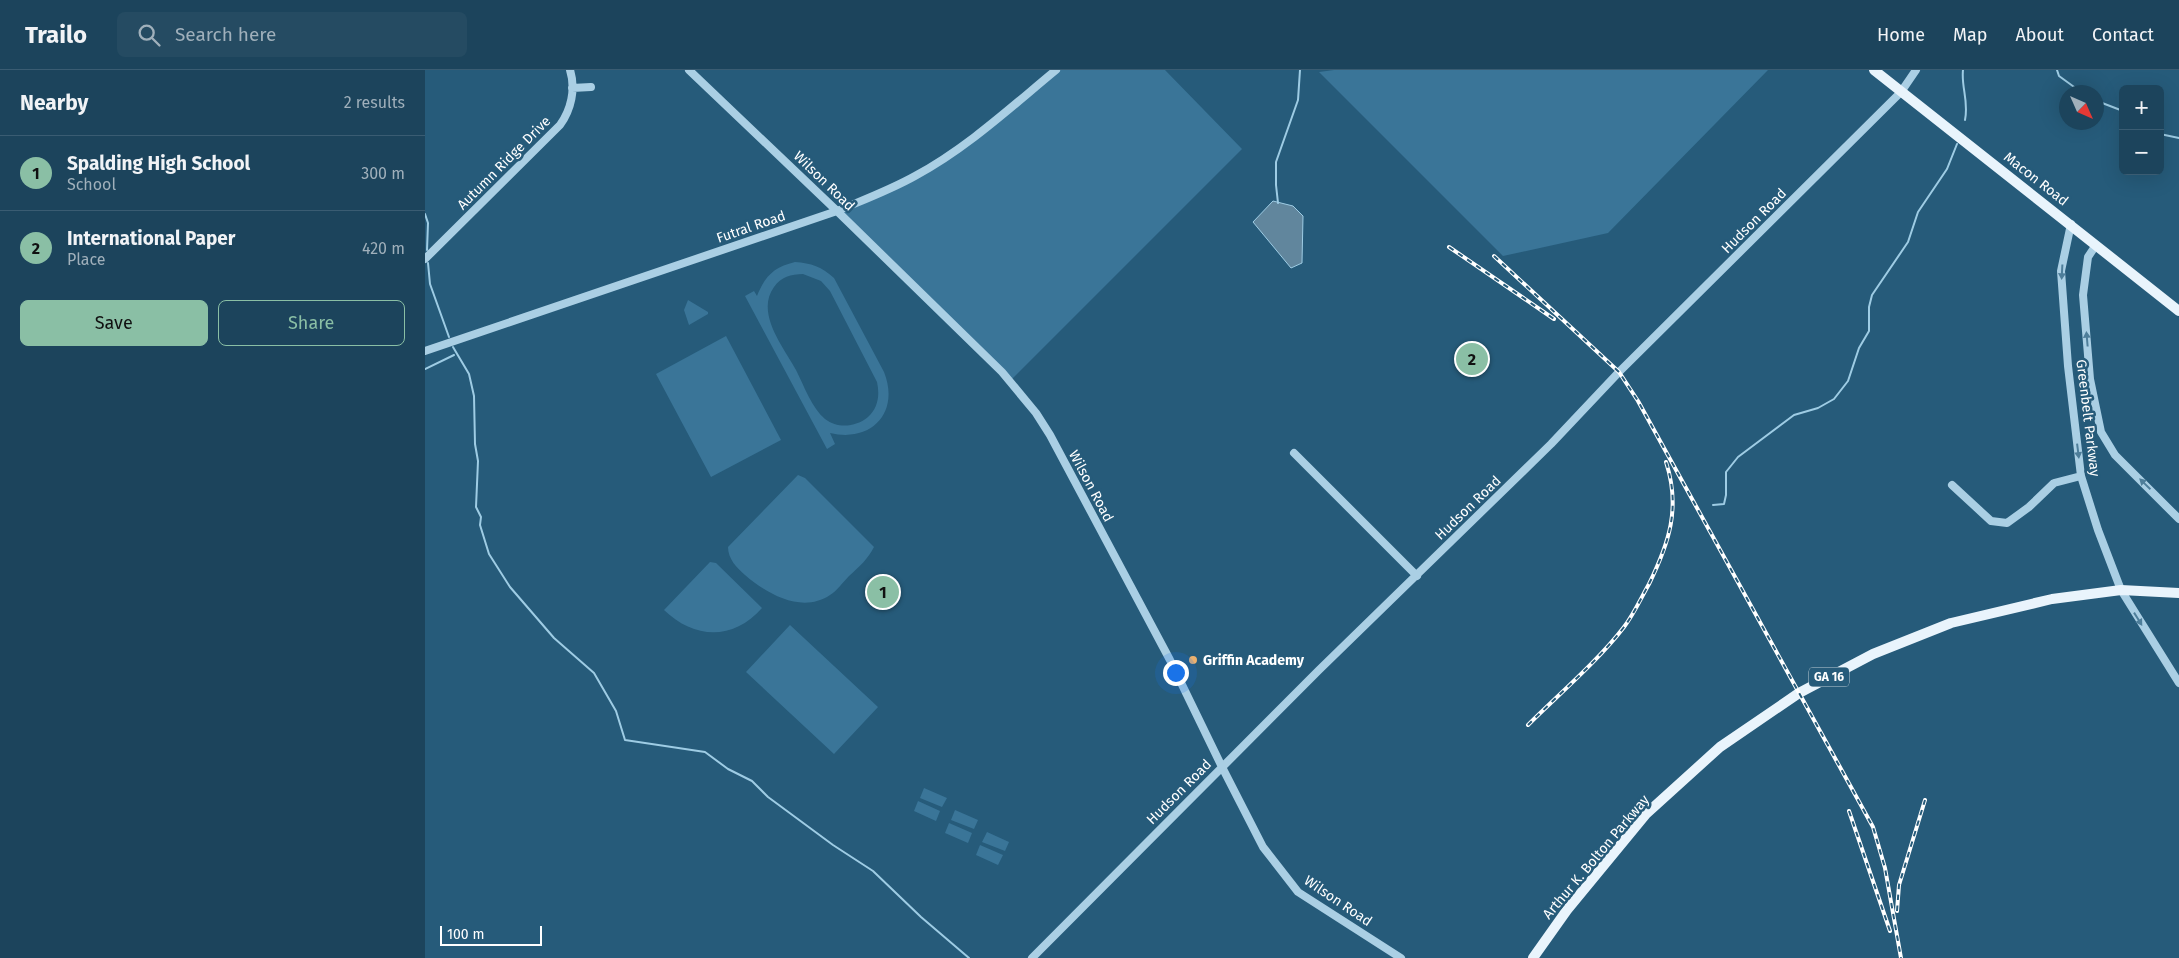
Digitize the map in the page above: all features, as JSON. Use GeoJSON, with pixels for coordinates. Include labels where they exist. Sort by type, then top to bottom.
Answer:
{"type":"FeatureCollection","features":[{"type":"Feature","properties":{"kind":"main road","name":"Macon Road"},"geometry":{"type":"LineString","coordinates":[[1874,70],[2179,311]]}},
{"type":"Feature","properties":{"kind":"main road","name":"Arthur K. Bolton Parkway"},"geometry":{"type":"LineString","coordinates":[[1533,958],[1567,910],[1646,814],[1720,747],[1799,693],[1873,654],[1951,623],[2052,599],[2121,590],[2179,593]]}},
{"type":"Feature","properties":{"kind":"street","name":"Autumn Ridge Drive"},"geometry":{"type":"LineString","coordinates":[[425,259],[567,116],[573,96],[570,70]]}},
{"type":"Feature","properties":{"kind":"street","name":"Wilson Road"},"geometry":{"type":"LineString","coordinates":[[689,70],[1002,372],[1036,412],[1170,660],[1222,768],[1263,846],[1297,892],[1401,958]]}},
{"type":"Feature","properties":{"kind":"street","name":"Futral Road"},"geometry":{"type":"LineString","coordinates":[[425,351],[837,211],[915,177],[985,129],[1056,70]]}},
{"type":"Feature","properties":{"kind":"street","name":"Hudson Road"},"geometry":{"type":"LineString","coordinates":[[1031,958],[1545,451],[1619,372],[1901,92],[1915,70]]}},
{"type":"Feature","properties":{"kind":"street"},"geometry":{"type":"LineString","coordinates":[[572,88],[591,87]]}},
{"type":"Feature","properties":{"kind":"street","name":"Greenbelt Parkway"},"geometry":{"type":"LineString","coordinates":[[2071,224],[2061,271],[2068,366],[2081,476],[2098,530],[2121,590],[2179,683]]}},
{"type":"Feature","properties":{"kind":"street","name":"Greenbelt Parkway"},"geometry":{"type":"LineString","coordinates":[[2097,245],[2088,257],[2083,295],[2090,379],[2101,432],[2115,454],[2179,519]]}},
{"type":"Feature","properties":{"kind":"street"},"geometry":{"type":"LineString","coordinates":[[1294,453],[1417,576]]}},
{"type":"Feature","properties":{"kind":"street"},"geometry":{"type":"LineString","coordinates":[[1952,485],[1991,521],[2007,523],[2029,507],[2054,483],[2081,476]]}},
{"type":"Feature","properties":{"kind":"shaded area"},"geometry":{"type":"Polygon","coordinates":[[[1059,70],[1165,70],[1242,149],[1010,381],[843,212],[923,175],[1059,70]]]}},
{"type":"Feature","properties":{"kind":"shaded area"},"geometry":{"type":"Polygon","coordinates":[[[1334,70],[1768,70],[1608,233],[1503,256],[1319,72],[1334,70]]]}},
{"type":"Feature","properties":{"kind":"shaded area"},"geometry":{"type":"Polygon","coordinates":[[[1273,201],[1293,206],[1303,216],[1302,263],[1291,268],[1253,222],[1273,201]]]}},
{"type":"Feature","properties":{"kind":"shaded area"},"geometry":{"type":"Polygon","coordinates":[[[795,262],[806,263],[821,268],[834,278],[884,372],[888,387],[888,400],[885,412],[879,421],[870,429],[858,433],[845,435],[830,433],[835,444],[827,449],[745,296],[754,291],[757,296],[763,283],[771,273],[795,262]],[[803,274],[790,275],[783,278],[774,287],[769,297],[769,319],[805,390],[820,414],[825,419],[836,424],[853,425],[868,417],[874,410],[878,396],[877,382],[830,291],[821,281],[803,274]]]}},
{"type":"Feature","properties":{"kind":"shaded area"},"geometry":{"type":"Polygon","coordinates":[[[688,300],[708,312],[708,314],[689,325],[684,310],[688,300]]]}},
{"type":"Feature","properties":{"kind":"shaded area"},"geometry":{"type":"Polygon","coordinates":[[[726,336],[781,440],[711,477],[656,374],[726,336]]]}},
{"type":"Feature","properties":{"kind":"shaded area"},"geometry":{"type":"Polygon","coordinates":[[[798,475],[805,478],[874,547],[863,563],[835,591],[819,600],[808,603],[785,599],[764,589],[733,563],[728,551],[728,547],[798,475]]]}},
{"type":"Feature","properties":{"kind":"shaded area"},"geometry":{"type":"Polygon","coordinates":[[[710,562],[716,563],[762,608],[751,619],[726,631],[701,631],[688,627],[664,610],[710,562]]]}},
{"type":"Feature","properties":{"kind":"shaded area"},"geometry":{"type":"Polygon","coordinates":[[[790,625],[878,707],[834,754],[746,672],[790,625]]]}},
{"type":"Feature","properties":{"kind":"shaded area"},"geometry":{"type":"Polygon","coordinates":[[[924,788],[947,798],[942,807],[920,798],[924,788]]]}},
{"type":"Feature","properties":{"kind":"shaded area"},"geometry":{"type":"Polygon","coordinates":[[[918,801],[940,811],[936,821],[914,811],[918,801]]]}},
{"type":"Feature","properties":{"kind":"shaded area"},"geometry":{"type":"Polygon","coordinates":[[[955,810],[978,820],[974,829],[951,820],[955,810]]]}},
{"type":"Feature","properties":{"kind":"shaded area"},"geometry":{"type":"Polygon","coordinates":[[[949,823],[972,833],[968,843],[945,833],[949,823]]]}},
{"type":"Feature","properties":{"kind":"shaded area"},"geometry":{"type":"Polygon","coordinates":[[[987,832],[1009,842],[1005,851],[982,842],[987,832]]]}},
{"type":"Feature","properties":{"kind":"shaded area"},"geometry":{"type":"Polygon","coordinates":[[[980,845],[1003,855],[998,865],[976,855],[980,845]]]}},
{"type":"Feature","properties":{"kind":"waterway"},"geometry":{"type":"LineString","coordinates":[[1278,203],[1276,162],[1298,100],[1300,70]]}},
{"type":"Feature","properties":{"kind":"waterway"},"geometry":{"type":"LineString","coordinates":[[1963,70],[1966,107],[1965,120]]}},
{"type":"Feature","properties":{"kind":"waterway"},"geometry":{"type":"LineString","coordinates":[[2057,70],[2059,76],[2071,85]]}},
{"type":"Feature","properties":{"kind":"waterway"},"geometry":{"type":"LineString","coordinates":[[2104,104],[2119,109]]}},
{"type":"Feature","properties":{"kind":"waterway"},"geometry":{"type":"LineString","coordinates":[[2164,135],[2179,138]]}},
{"type":"Feature","properties":{"kind":"waterway"},"geometry":{"type":"LineString","coordinates":[[1713,505],[1724,504],[1726,472],[1738,457],[1794,415],[1818,408],[1834,399],[1848,381],[1859,348],[1869,331],[1869,307],[1872,295],[1908,242],[1918,212],[1947,169],[1957,144]]}},
{"type":"Feature","properties":{"kind":"waterway"},"geometry":{"type":"LineString","coordinates":[[425,214],[428,223],[427,250]]}},
{"type":"Feature","properties":{"kind":"waterway"},"geometry":{"type":"LineString","coordinates":[[428,263],[430,284],[449,337]]}},
{"type":"Feature","properties":{"kind":"waterway"},"geometry":{"type":"LineString","coordinates":[[453,347],[469,374],[474,396],[475,444],[478,461],[476,507],[481,517],[480,525],[489,554],[510,587],[554,638],[594,673],[616,711],[625,740],[705,752],[728,769],[752,781],[768,797],[833,845],[873,871],[921,917],[969,958]]}},
{"type":"Feature","properties":{"kind":"waterway"},"geometry":{"type":"LineString","coordinates":[[425,369],[454,355]]}},
{"type":"Feature","properties":{"kind":"railway"},"geometry":{"type":"LineString","coordinates":[[1449,247],[1554,319]]}},
{"type":"Feature","properties":{"kind":"railway"},"geometry":{"type":"LineString","coordinates":[[1494,256],[1619,372],[1638,401],[1873,827],[1885,868],[1901,958]]}},
{"type":"Feature","properties":{"kind":"railway"},"geometry":{"type":"LineString","coordinates":[[1528,725],[1614,640],[1631,617],[1649,584],[1662,554],[1671,525],[1672,495],[1666,462]]}},
{"type":"Feature","properties":{"kind":"railway"},"geometry":{"type":"LineString","coordinates":[[1897,911],[1899,885],[1925,800]]}},
{"type":"Feature","properties":{"kind":"railway"},"geometry":{"type":"LineString","coordinates":[[1849,811],[1890,931]]}},
{"type":"Feature","properties":{"kind":"place","name":"International Paper"},"geometry":{"type":"Point","coordinates":[1472,359]}},
{"type":"Feature","properties":{"kind":"place","name":"Spalding High School"},"geometry":{"type":"Point","coordinates":[883,592]}},
{"type":"Feature","properties":{"kind":"place","name":"Griffin Academy"},"geometry":{"type":"Point","coordinates":[1193,660]}}]}
